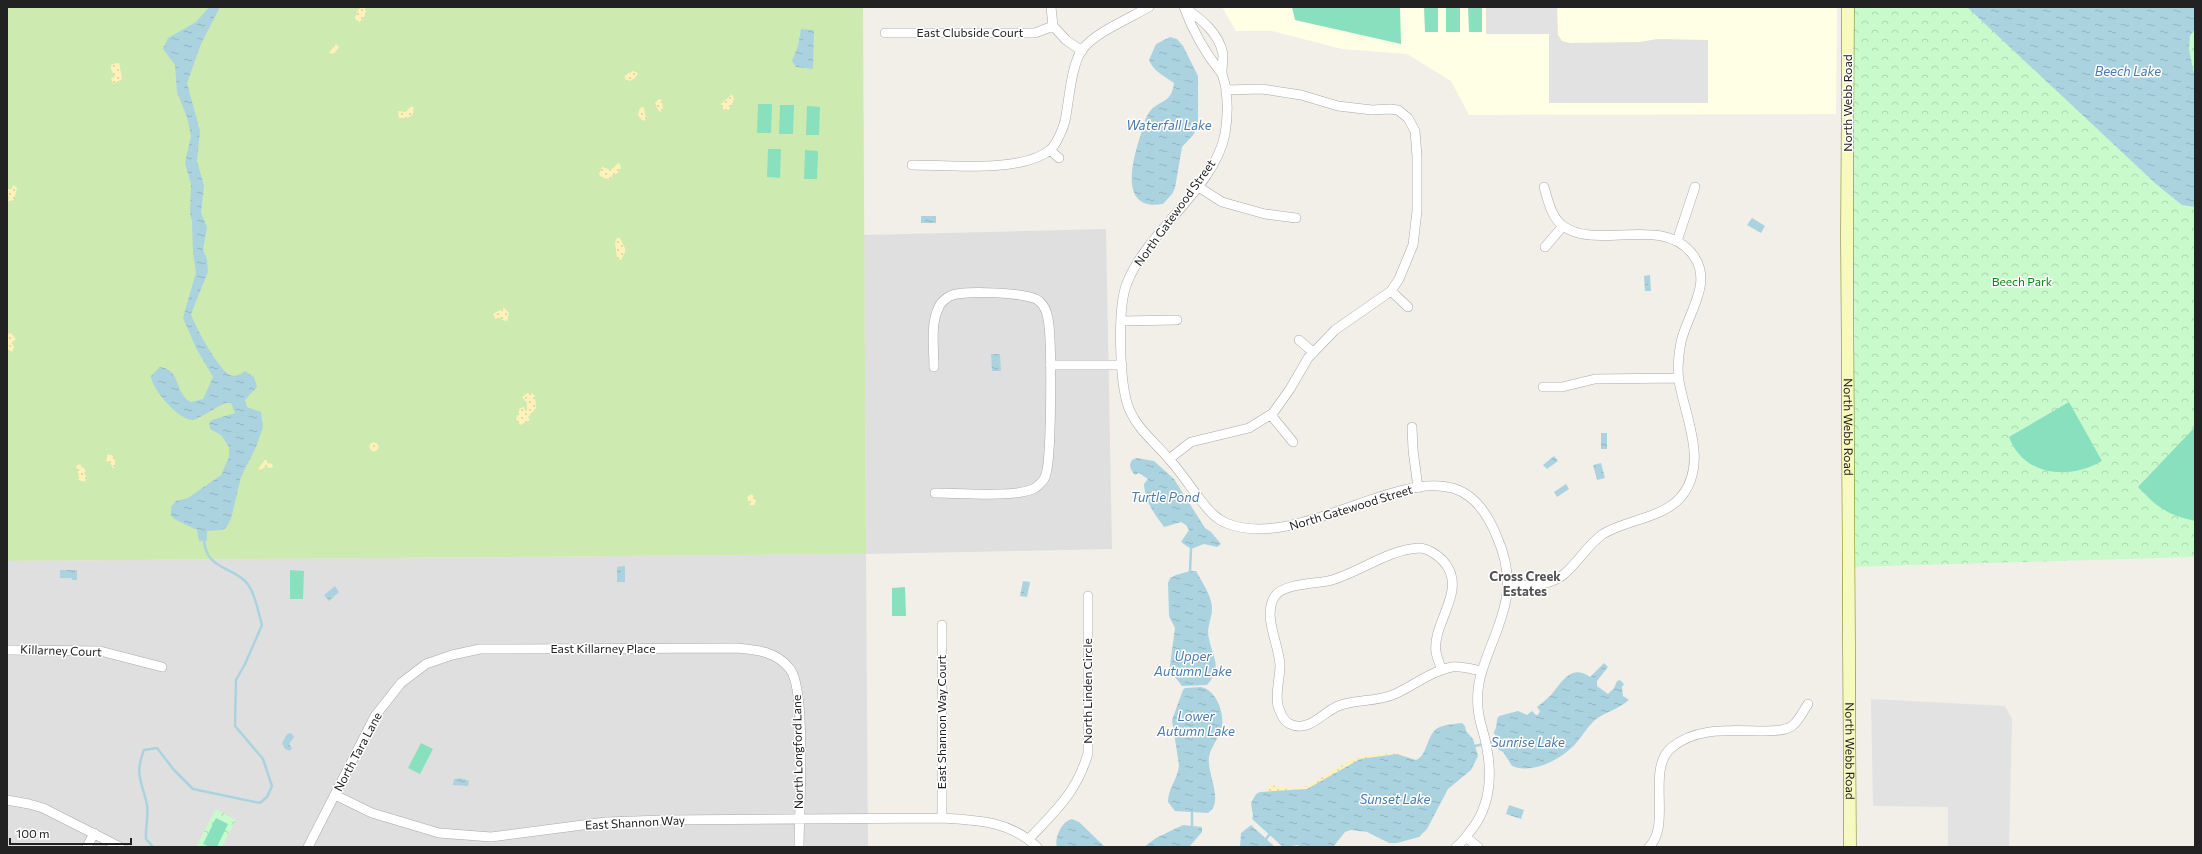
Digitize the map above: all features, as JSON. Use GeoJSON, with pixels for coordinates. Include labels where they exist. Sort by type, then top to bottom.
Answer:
{"type":"FeatureCollection","features":[{"type":"Feature","properties":{"kind":"main road","name":"North Webb Road"},"geometry":{"type":"LineString","coordinates":[[1848,7],[1847,236],[1850,847]]}},
{"type":"Feature","properties":{"kind":"street"},"geometry":{"type":"LineString","coordinates":[[1051,7],[1053,26],[1066,40],[1082,51]]}},
{"type":"Feature","properties":{"kind":"street"},"geometry":{"type":"LineString","coordinates":[[912,165],[1012,165],[1032,160],[1050,150],[1064,122],[1070,85],[1082,51],[1105,31],[1148,7]]}},
{"type":"Feature","properties":{"kind":"street","name":"North Gatewood Street"},"geometry":{"type":"LineString","coordinates":[[1185,7],[1190,23],[1212,61],[1222,74]]}},
{"type":"Feature","properties":{"kind":"street","name":"North Gatewood Street"},"geometry":{"type":"LineString","coordinates":[[1185,7],[1198,16],[1220,43],[1223,57],[1222,74],[1226,90],[1225,135],[1212,166],[1139,259],[1125,286],[1122,321],[1122,364],[1123,385],[1130,411],[1142,432],[1170,459],[1212,514],[1224,523],[1247,529],[1273,530],[1304,524],[1374,498],[1418,488],[1449,486],[1468,495],[1482,508],[1491,523],[1501,546],[1507,565],[1508,586],[1503,615],[1480,671],[1478,697],[1480,722],[1490,765],[1489,791],[1485,806],[1477,823],[1456,847]]}},
{"type":"Feature","properties":{"kind":"street","name":"East Clubside Court"},"geometry":{"type":"LineString","coordinates":[[885,33],[1035,33],[1053,26]]}},
{"type":"Feature","properties":{"kind":"street"},"geometry":{"type":"LineString","coordinates":[[1170,459],[1191,442],[1249,428],[1271,415],[1313,352],[1335,330],[1391,291],[1399,278],[1413,245],[1417,211],[1416,131],[1408,118],[1394,109],[1338,106],[1301,95],[1262,89],[1226,90]]}},
{"type":"Feature","properties":{"kind":"street"},"geometry":{"type":"LineString","coordinates":[[1050,150],[1059,158]]}},
{"type":"Feature","properties":{"kind":"street"},"geometry":{"type":"LineString","coordinates":[[1197,186],[1222,202],[1265,214],[1296,218]]}},
{"type":"Feature","properties":{"kind":"street"},"geometry":{"type":"LineString","coordinates":[[1508,586],[1544,584],[1563,576],[1586,549],[1603,534],[1624,524],[1658,512],[1680,497],[1692,475],[1695,447],[1678,378],[1681,342],[1700,291],[1700,270],[1694,256],[1684,244],[1656,235],[1580,234],[1563,226],[1550,208],[1544,187]]}},
{"type":"Feature","properties":{"kind":"street"},"geometry":{"type":"LineString","coordinates":[[1676,241],[1695,187]]}},
{"type":"Feature","properties":{"kind":"street"},"geometry":{"type":"LineString","coordinates":[[1545,247],[1563,226]]}},
{"type":"Feature","properties":{"kind":"street"},"geometry":{"type":"LineString","coordinates":[[1391,291],[1408,307]]}},
{"type":"Feature","properties":{"kind":"street"},"geometry":{"type":"LineString","coordinates":[[934,367],[934,323],[939,306],[950,296],[974,293],[1023,294],[1038,300],[1043,306],[1048,320],[1050,365],[1049,456],[1046,477],[1035,488],[1012,493],[935,492]]}},
{"type":"Feature","properties":{"kind":"street"},"geometry":{"type":"LineString","coordinates":[[1122,321],[1176,320]]}},
{"type":"Feature","properties":{"kind":"street"},"geometry":{"type":"LineString","coordinates":[[1299,340],[1313,352]]}},
{"type":"Feature","properties":{"kind":"street"},"geometry":{"type":"LineString","coordinates":[[1050,365],[1122,364]]}},
{"type":"Feature","properties":{"kind":"street"},"geometry":{"type":"LineString","coordinates":[[1543,387],[1562,387],[1595,379],[1678,378]]}},
{"type":"Feature","properties":{"kind":"street"},"geometry":{"type":"LineString","coordinates":[[1271,415],[1293,442]]}},
{"type":"Feature","properties":{"kind":"street"},"geometry":{"type":"LineString","coordinates":[[1412,427],[1413,450],[1418,488]]}},
{"type":"Feature","properties":{"kind":"street"},"geometry":{"type":"LineString","coordinates":[[1442,670],[1436,652],[1438,633],[1449,603],[1453,580],[1448,567],[1438,556],[1421,548],[1396,552],[1332,580],[1284,589],[1275,596],[1271,606],[1271,619],[1280,664],[1278,706],[1284,719],[1290,724],[1303,726],[1316,720],[1338,706],[1393,695],[1442,670],[1453,667],[1480,671]]}},
{"type":"Feature","properties":{"kind":"street","name":"North Linden Circle"},"geometry":{"type":"LineString","coordinates":[[1029,839],[1070,794],[1082,772],[1088,753],[1088,596]]}},
{"type":"Feature","properties":{"kind":"street","name":"East Shannon Way Court"},"geometry":{"type":"LineString","coordinates":[[942,625],[942,818]]}},
{"type":"Feature","properties":{"kind":"street","name":"East Killarney Place"},"geometry":{"type":"LineString","coordinates":[[422,667],[452,655],[480,649],[736,648],[764,651],[783,662]]}},
{"type":"Feature","properties":{"kind":"street","name":"Killarney Court"},"geometry":{"type":"LineString","coordinates":[[7,650],[100,651],[162,667]]}},
{"type":"Feature","properties":{"kind":"street","name":"North Longford Lane"},"geometry":{"type":"LineString","coordinates":[[783,662],[792,670],[797,684],[800,708],[799,847]]}},
{"type":"Feature","properties":{"kind":"street","name":"North Tara Lane"},"geometry":{"type":"LineString","coordinates":[[308,847],[375,716],[401,683],[422,667]]}},
{"type":"Feature","properties":{"kind":"street"},"geometry":{"type":"LineString","coordinates":[[1653,846],[1658,827],[1661,768],[1664,756],[1671,748],[1689,736],[1710,731],[1779,731],[1791,727],[1808,704]]}},
{"type":"Feature","properties":{"kind":"street","name":"East Shannon Way"},"geometry":{"type":"LineString","coordinates":[[335,795],[372,813],[439,833],[491,836],[606,822],[663,820],[942,818],[982,820],[1004,826],[1029,839],[1037,847]]}},
{"type":"Feature","properties":{"kind":"street"},"geometry":{"type":"LineString","coordinates":[[7,800],[43,808],[120,847]]}},
{"type":"Feature","properties":{"kind":"street"},"geometry":{"type":"LineString","coordinates":[[87,847],[94,833]]}},
{"type":"Feature","properties":{"kind":"street"},"geometry":{"type":"LineString","coordinates":[[1466,837],[1478,847]]}},
{"type":"Feature","properties":{"kind":"shaded area"},"geometry":{"type":"Polygon","coordinates":[[[1222,7],[1837,7],[1836,114],[1469,115],[1451,81],[1407,54],[1342,49],[1272,31],[1236,31],[1222,7]]]}},
{"type":"Feature","properties":{"kind":"shaded area"},"geometry":{"type":"Polygon","coordinates":[[[1486,7],[1557,7],[1558,35],[1562,41],[1570,43],[1640,42],[1657,39],[1708,40],[1708,103],[1549,103],[1549,34],[1486,34],[1486,7]]]}},
{"type":"Feature","properties":{"kind":"shaded area"},"geometry":{"type":"Polygon","coordinates":[[[1106,229],[1112,549],[866,554],[864,235],[1106,229]]]}},
{"type":"Feature","properties":{"kind":"shaded area"},"geometry":{"type":"Polygon","coordinates":[[[866,554],[868,847],[7,847],[7,561],[866,554]]]}},
{"type":"Feature","properties":{"kind":"shaded area"},"geometry":{"type":"Polygon","coordinates":[[[1871,699],[2005,706],[2012,719],[2009,847],[1948,847],[1948,807],[1873,806],[1871,699]]]}},
{"type":"Feature","properties":{"kind":"green space"},"geometry":{"type":"Polygon","coordinates":[[[7,7],[863,7],[866,554],[7,561],[7,7]]]}},
{"type":"Feature","properties":{"kind":"green space"},"geometry":{"type":"Polygon","coordinates":[[[1292,7],[1400,7],[1401,44],[1295,20],[1292,7]]]}},
{"type":"Feature","properties":{"kind":"green space"},"geometry":{"type":"Polygon","coordinates":[[[1424,7],[1438,7],[1438,32],[1425,32],[1424,7]]]}},
{"type":"Feature","properties":{"kind":"green space"},"geometry":{"type":"Polygon","coordinates":[[[1446,7],[1460,7],[1460,32],[1446,32],[1446,7]]]}},
{"type":"Feature","properties":{"kind":"green space"},"geometry":{"type":"Polygon","coordinates":[[[1468,7],[1482,7],[1482,32],[1469,32],[1468,7]]]}},
{"type":"Feature","properties":{"kind":"green space","name":"Beech Park"},"geometry":{"type":"Polygon","coordinates":[[[1849,7],[2195,7],[2195,557],[1849,567],[1849,7]]]}},
{"type":"Feature","properties":{"kind":"green space"},"geometry":{"type":"Polygon","coordinates":[[[758,104],[772,104],[771,133],[757,133],[758,104]]]}},
{"type":"Feature","properties":{"kind":"green space"},"geometry":{"type":"Polygon","coordinates":[[[780,105],[794,105],[793,134],[779,134],[780,105]]]}},
{"type":"Feature","properties":{"kind":"green space"},"geometry":{"type":"Polygon","coordinates":[[[807,106],[820,107],[819,135],[806,135],[807,106]]]}},
{"type":"Feature","properties":{"kind":"green space"},"geometry":{"type":"Polygon","coordinates":[[[768,149],[781,149],[780,178],[767,177],[768,149]]]}},
{"type":"Feature","properties":{"kind":"green space"},"geometry":{"type":"Polygon","coordinates":[[[805,150],[818,151],[817,179],[804,179],[805,150]]]}},
{"type":"Feature","properties":{"kind":"green space"},"geometry":{"type":"Polygon","coordinates":[[[2069,402],[2102,461],[2076,471],[2062,472],[2049,471],[2037,467],[2025,460],[2016,450],[2009,437],[2069,402]]]}},
{"type":"Feature","properties":{"kind":"green space"},"geometry":{"type":"Polygon","coordinates":[[[2195,427],[2195,521],[2169,513],[2151,500],[2138,487],[2195,427]]]}},
{"type":"Feature","properties":{"kind":"green space"},"geometry":{"type":"Polygon","coordinates":[[[290,570],[304,571],[303,599],[290,599],[290,570]]]}},
{"type":"Feature","properties":{"kind":"green space"},"geometry":{"type":"Polygon","coordinates":[[[905,587],[906,616],[892,616],[892,588],[905,587]]]}},
{"type":"Feature","properties":{"kind":"green space"},"geometry":{"type":"Polygon","coordinates":[[[421,743],[433,749],[420,774],[408,768],[421,743]]]}},
{"type":"Feature","properties":{"kind":"green space"},"geometry":{"type":"Polygon","coordinates":[[[216,809],[236,820],[222,847],[196,847],[216,809]]]}},
{"type":"Feature","properties":{"kind":"green space"},"geometry":{"type":"Polygon","coordinates":[[[216,818],[228,824],[217,847],[210,847],[203,844],[216,818]]]}},
{"type":"Feature","properties":{"kind":"sand"},"geometry":{"type":"Polygon","coordinates":[[[365,7],[366,14],[359,23],[355,18],[358,10],[365,7]]]}},
{"type":"Feature","properties":{"kind":"sand"},"geometry":{"type":"Polygon","coordinates":[[[336,44],[339,47],[334,54],[329,53],[336,44]]]}},
{"type":"Feature","properties":{"kind":"sand"},"geometry":{"type":"Polygon","coordinates":[[[119,62],[122,79],[113,84],[111,78],[115,77],[111,69],[111,65],[119,62]]]}},
{"type":"Feature","properties":{"kind":"sand"},"geometry":{"type":"Polygon","coordinates":[[[633,71],[638,73],[635,78],[630,81],[625,79],[625,75],[633,71]]]}},
{"type":"Feature","properties":{"kind":"sand"},"geometry":{"type":"Polygon","coordinates":[[[732,94],[734,99],[729,110],[724,110],[721,104],[732,94]]]}},
{"type":"Feature","properties":{"kind":"sand"},"geometry":{"type":"Polygon","coordinates":[[[659,99],[662,100],[663,109],[661,112],[658,110],[655,103],[659,99]]]}},
{"type":"Feature","properties":{"kind":"sand"},"geometry":{"type":"Polygon","coordinates":[[[411,106],[414,108],[413,114],[408,118],[399,118],[398,111],[406,112],[411,106]]]}},
{"type":"Feature","properties":{"kind":"sand"},"geometry":{"type":"Polygon","coordinates":[[[644,107],[645,115],[648,118],[643,121],[638,115],[640,108],[644,107]]]}},
{"type":"Feature","properties":{"kind":"sand"},"geometry":{"type":"Polygon","coordinates":[[[619,163],[621,167],[618,173],[612,175],[611,179],[602,178],[599,174],[602,167],[611,170],[619,163]]]}},
{"type":"Feature","properties":{"kind":"sand"},"geometry":{"type":"Polygon","coordinates":[[[13,185],[17,188],[14,200],[8,201],[8,189],[12,189],[13,185]]]}},
{"type":"Feature","properties":{"kind":"sand"},"geometry":{"type":"Polygon","coordinates":[[[617,238],[620,238],[626,250],[621,260],[617,258],[615,242],[617,238]]]}},
{"type":"Feature","properties":{"kind":"sand"},"geometry":{"type":"Polygon","coordinates":[[[504,308],[509,313],[507,321],[502,320],[502,317],[495,319],[493,314],[504,308]]]}},
{"type":"Feature","properties":{"kind":"sand"},"geometry":{"type":"Polygon","coordinates":[[[11,333],[16,339],[11,343],[14,346],[13,352],[7,349],[7,334],[11,333]]]}},
{"type":"Feature","properties":{"kind":"sand"},"geometry":{"type":"Polygon","coordinates":[[[528,393],[532,393],[535,396],[536,408],[528,417],[530,420],[520,425],[516,419],[520,408],[524,407],[525,411],[527,410],[527,403],[522,397],[528,393]]]}},
{"type":"Feature","properties":{"kind":"sand"},"geometry":{"type":"Polygon","coordinates":[[[374,442],[379,447],[374,452],[369,447],[374,442]]]}},
{"type":"Feature","properties":{"kind":"sand"},"geometry":{"type":"Polygon","coordinates":[[[108,454],[115,458],[115,468],[113,468],[106,460],[108,454]]]}},
{"type":"Feature","properties":{"kind":"sand"},"geometry":{"type":"Polygon","coordinates":[[[265,460],[267,460],[267,463],[272,464],[273,467],[270,468],[266,466],[261,470],[258,469],[265,460]]]}},
{"type":"Feature","properties":{"kind":"sand"},"geometry":{"type":"Polygon","coordinates":[[[80,464],[86,471],[84,473],[87,478],[84,482],[77,479],[79,476],[76,466],[80,464]]]}},
{"type":"Feature","properties":{"kind":"sand"},"geometry":{"type":"Polygon","coordinates":[[[752,494],[756,501],[754,506],[750,505],[747,497],[752,494]]]}},
{"type":"Feature","properties":{"kind":"sand"},"geometry":{"type":"Polygon","coordinates":[[[1400,753],[1402,756],[1396,754],[1307,789],[1265,792],[1271,785],[1292,789],[1308,786],[1349,761],[1365,756],[1400,753]]]}},
{"type":"Feature","properties":{"kind":"water"},"geometry":{"type":"Polygon","coordinates":[[[209,7],[220,7],[201,44],[187,83],[200,131],[197,161],[204,186],[201,213],[207,227],[203,250],[207,259],[208,272],[191,314],[208,348],[225,371],[234,376],[245,371],[254,377],[257,387],[245,400],[247,407],[261,412],[263,427],[256,447],[241,477],[231,519],[226,528],[222,530],[207,531],[207,541],[199,541],[197,530],[171,516],[171,507],[176,501],[188,498],[221,475],[229,457],[229,447],[221,435],[210,429],[209,423],[212,420],[235,413],[231,403],[226,403],[196,419],[187,419],[167,403],[156,388],[151,376],[160,367],[167,369],[175,377],[182,394],[191,402],[203,399],[213,377],[196,348],[183,318],[196,272],[190,213],[191,184],[185,163],[191,136],[187,117],[177,92],[175,65],[163,49],[168,38],[196,22],[209,7]]]}},
{"type":"Feature","properties":{"kind":"water","name":"Beech Lake"},"geometry":{"type":"Polygon","coordinates":[[[1967,7],[2195,7],[2195,28],[2190,36],[2189,49],[2195,79],[2195,207],[2182,205],[2156,184],[1967,7]]]}},
{"type":"Feature","properties":{"kind":"water"},"geometry":{"type":"Polygon","coordinates":[[[801,29],[814,30],[813,69],[796,67],[792,61],[798,46],[801,29]]]}},
{"type":"Feature","properties":{"kind":"water","name":"Waterfall Lake"},"geometry":{"type":"Polygon","coordinates":[[[1170,37],[1177,39],[1183,46],[1198,76],[1198,125],[1194,134],[1182,147],[1175,188],[1172,194],[1163,204],[1149,204],[1139,200],[1134,192],[1132,169],[1146,118],[1151,110],[1170,96],[1172,91],[1174,83],[1156,70],[1149,60],[1156,44],[1170,37]]]}},
{"type":"Feature","properties":{"kind":"water"},"geometry":{"type":"Polygon","coordinates":[[[921,216],[936,216],[936,223],[921,223],[921,216]]]}},
{"type":"Feature","properties":{"kind":"water"},"geometry":{"type":"Polygon","coordinates":[[[1752,218],[1765,226],[1761,233],[1747,225],[1752,218]]]}},
{"type":"Feature","properties":{"kind":"water"},"geometry":{"type":"Polygon","coordinates":[[[1650,275],[1651,291],[1645,291],[1644,276],[1650,275]]]}},
{"type":"Feature","properties":{"kind":"water"},"geometry":{"type":"Polygon","coordinates":[[[991,354],[1000,354],[1001,371],[992,371],[991,354]]]}},
{"type":"Feature","properties":{"kind":"water"},"geometry":{"type":"Polygon","coordinates":[[[1601,433],[1607,433],[1607,449],[1601,449],[1601,433]]]}},
{"type":"Feature","properties":{"kind":"water"},"geometry":{"type":"Polygon","coordinates":[[[1554,456],[1558,461],[1547,469],[1543,465],[1554,456]]]}},
{"type":"Feature","properties":{"kind":"water","name":"Turtle Pond"},"geometry":{"type":"Polygon","coordinates":[[[1137,458],[1154,461],[1174,479],[1205,528],[1211,532],[1221,544],[1217,547],[1204,544],[1191,549],[1181,542],[1189,530],[1186,525],[1181,522],[1164,527],[1146,496],[1144,484],[1148,479],[1139,473],[1135,475],[1130,468],[1132,460],[1137,458]]]}},
{"type":"Feature","properties":{"kind":"water"},"geometry":{"type":"Polygon","coordinates":[[[1601,463],[1605,478],[1597,480],[1593,465],[1601,463]]]}},
{"type":"Feature","properties":{"kind":"water"},"geometry":{"type":"Polygon","coordinates":[[[1566,484],[1569,489],[1557,497],[1554,492],[1566,484]]]}},
{"type":"Feature","properties":{"kind":"water"},"geometry":{"type":"Polygon","coordinates":[[[625,566],[625,582],[617,582],[617,567],[625,566]]]}},
{"type":"Feature","properties":{"kind":"water"},"geometry":{"type":"Polygon","coordinates":[[[60,570],[77,570],[77,580],[72,580],[72,578],[60,578],[60,570]]]}},
{"type":"Feature","properties":{"kind":"water","name":"Upper Autumn Lake"},"geometry":{"type":"Polygon","coordinates":[[[1190,571],[1196,571],[1212,603],[1208,635],[1216,668],[1212,679],[1207,685],[1182,686],[1172,673],[1170,665],[1175,628],[1169,616],[1168,583],[1170,578],[1190,571]]]}},
{"type":"Feature","properties":{"kind":"water"},"geometry":{"type":"Polygon","coordinates":[[[1023,581],[1030,582],[1027,597],[1020,596],[1023,581]]]}},
{"type":"Feature","properties":{"kind":"water"},"geometry":{"type":"Polygon","coordinates":[[[335,586],[339,592],[329,601],[324,595],[335,586]]]}},
{"type":"Feature","properties":{"kind":"water","name":"Sunrise Lake"},"geometry":{"type":"Polygon","coordinates":[[[1604,663],[1608,667],[1597,681],[1597,686],[1608,694],[1614,688],[1617,681],[1620,680],[1624,684],[1622,687],[1623,696],[1629,700],[1595,720],[1571,748],[1556,759],[1538,767],[1520,768],[1512,766],[1503,752],[1499,750],[1494,732],[1499,716],[1518,711],[1527,715],[1532,711],[1538,715],[1540,711],[1537,707],[1551,695],[1568,676],[1572,673],[1578,672],[1590,677],[1604,663]]]}},
{"type":"Feature","properties":{"kind":"water","name":"Lower Autumn Lake"},"geometry":{"type":"Polygon","coordinates":[[[1201,687],[1207,689],[1216,698],[1222,718],[1221,730],[1209,755],[1215,803],[1208,813],[1175,811],[1168,802],[1168,797],[1177,775],[1179,765],[1172,720],[1183,690],[1185,688],[1201,687]]]}},
{"type":"Feature","properties":{"kind":"water","name":"Sunset Lake"},"geometry":{"type":"Polygon","coordinates":[[[1462,723],[1465,726],[1466,731],[1473,739],[1478,756],[1471,770],[1448,789],[1427,829],[1419,837],[1397,843],[1389,843],[1367,832],[1351,830],[1345,832],[1333,847],[1300,847],[1298,845],[1283,847],[1252,819],[1251,803],[1256,794],[1260,792],[1307,789],[1360,759],[1397,754],[1416,760],[1424,753],[1430,737],[1437,728],[1445,725],[1462,723]]]}},
{"type":"Feature","properties":{"kind":"water"},"geometry":{"type":"Polygon","coordinates":[[[291,733],[294,737],[289,744],[292,748],[290,751],[285,749],[282,743],[287,734],[291,733]]]}},
{"type":"Feature","properties":{"kind":"water"},"geometry":{"type":"Polygon","coordinates":[[[461,778],[469,781],[468,786],[453,785],[454,779],[461,778]]]}},
{"type":"Feature","properties":{"kind":"water"},"geometry":{"type":"Polygon","coordinates":[[[1509,805],[1524,810],[1521,819],[1506,814],[1509,805]]]}},
{"type":"Feature","properties":{"kind":"water"},"geometry":{"type":"Polygon","coordinates":[[[1072,819],[1079,822],[1105,847],[1057,847],[1056,843],[1062,826],[1068,820],[1072,819]]]}},
{"type":"Feature","properties":{"kind":"water"},"geometry":{"type":"Polygon","coordinates":[[[1183,825],[1202,827],[1202,832],[1189,847],[1144,847],[1156,838],[1183,825]]]}},
{"type":"Feature","properties":{"kind":"water"},"geometry":{"type":"Polygon","coordinates":[[[1251,825],[1275,847],[1240,847],[1241,833],[1251,825]]]}},
{"type":"Feature","properties":{"kind":"waterway"},"geometry":{"type":"LineString","coordinates":[[153,847],[146,839],[147,809],[139,772],[144,750],[157,748],[174,770],[193,789],[260,803],[267,797],[272,786],[263,759],[235,726],[236,680],[245,664],[262,625],[258,608],[254,596],[245,581],[213,561],[209,556],[205,549],[204,539]]}},
{"type":"Feature","properties":{"kind":"waterway"},"geometry":{"type":"LineString","coordinates":[[1190,571],[1191,549]]}},
{"type":"Feature","properties":{"kind":"waterway"},"geometry":{"type":"LineString","coordinates":[[1475,746],[1496,741]]}},
{"type":"Feature","properties":{"kind":"waterway"},"geometry":{"type":"LineString","coordinates":[[1192,813],[1192,826]]}},
{"type":"Feature","properties":{"kind":"waterway"},"geometry":{"type":"LineString","coordinates":[[1266,839],[1269,835]]}},
{"type":"Feature","properties":{"kind":"district","name":"Cross Creek Estates"},"geometry":{"type":"Point","coordinates":[1525,584]}}]}
